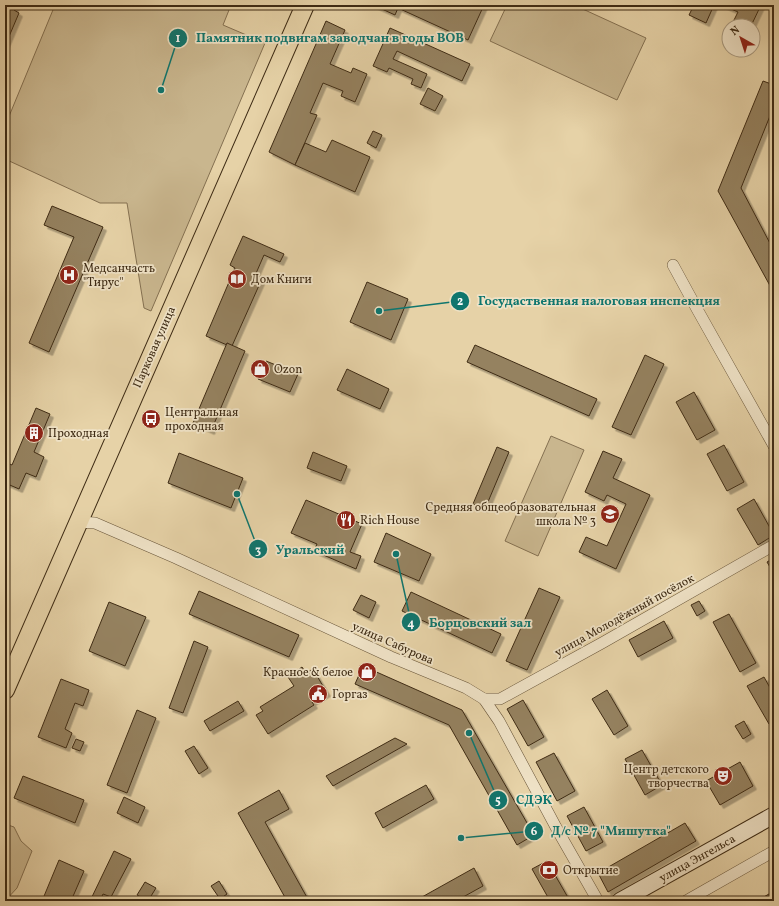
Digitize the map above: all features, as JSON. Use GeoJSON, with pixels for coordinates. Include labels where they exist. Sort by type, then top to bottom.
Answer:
{"type":"FeatureCollection","features":[{"type":"Feature","properties":{"kind":"main road","name":"Парковая улица"},"geometry":{"type":"LineString","coordinates":[[5,690],[305,5]]}},
{"type":"Feature","properties":{"kind":"street"},"geometry":{"type":"LineString","coordinates":[[673,265],[774,446]]}},
{"type":"Feature","properties":{"kind":"street","name":"улица Сабурова"},"geometry":{"type":"LineString","coordinates":[[78,522],[95,524],[176,558],[378,651],[466,688],[484,699],[499,721],[558,831],[598,901]]}},
{"type":"Feature","properties":{"kind":"street","name":"улица Молодёжный посёлок"},"geometry":{"type":"LineString","coordinates":[[484,699],[500,700],[774,545]]}},
{"type":"Feature","properties":{"kind":"street","name":"улица Энгельса"},"geometry":{"type":"LineString","coordinates":[[620,901],[774,815]]}},
{"type":"Feature","properties":{"kind":"street"},"geometry":{"type":"LineString","coordinates":[[686,901],[774,851]]}},
{"type":"Feature","properties":{"kind":"shaded area"},"geometry":{"type":"Polygon","coordinates":[[[55,5],[231,5],[223,25],[265,43],[151,311],[144,308],[127,203],[100,203],[5,159],[5,126],[55,5]]]}},
{"type":"Feature","properties":{"kind":"shaded area"},"geometry":{"type":"Polygon","coordinates":[[[507,5],[574,5],[646,38],[617,100],[490,41],[507,5]]]}},
{"type":"Feature","properties":{"kind":"shaded area"},"geometry":{"type":"Polygon","coordinates":[[[551,436],[584,450],[538,556],[505,541],[551,436]]]}},
{"type":"Feature","properties":{"kind":"shaded area"},"geometry":{"type":"Polygon","coordinates":[[[5,824],[14,827],[21,841],[32,851],[17,888],[5,901],[5,824]]]}},
{"type":"Feature","properties":{"kind":"building"},"geometry":{"type":"Polygon","coordinates":[[[5,5],[16,5],[14,10],[19,13],[5,46],[5,5]]]}},
{"type":"Feature","properties":{"kind":"building"},"geometry":{"type":"Polygon","coordinates":[[[373,5],[484,5],[468,40],[398,8],[395,15],[373,5]]]}},
{"type":"Feature","properties":{"kind":"building"},"geometry":{"type":"Polygon","coordinates":[[[694,5],[714,5],[706,23],[689,15],[694,5]]]}},
{"type":"Feature","properties":{"kind":"building"},"geometry":{"type":"Polygon","coordinates":[[[722,5],[761,5],[755,18],[735,18],[738,12],[722,5]]]}},
{"type":"Feature","properties":{"kind":"building"},"geometry":{"type":"Polygon","coordinates":[[[326,21],[345,30],[330,64],[351,73],[353,68],[367,74],[355,102],[341,96],[343,91],[323,83],[310,113],[317,115],[295,165],[269,152],[326,21]]]}},
{"type":"Feature","properties":{"kind":"building"},"geometry":{"type":"Polygon","coordinates":[[[390,28],[470,64],[462,81],[397,51],[393,59],[427,74],[421,88],[411,84],[413,79],[389,68],[387,72],[373,66],[390,28]]]}},
{"type":"Feature","properties":{"kind":"building"},"geometry":{"type":"Polygon","coordinates":[[[763,81],[774,85],[774,106],[741,188],[774,251],[774,293],[718,191],[763,81]]]}},
{"type":"Feature","properties":{"kind":"building"},"geometry":{"type":"Polygon","coordinates":[[[428,88],[443,96],[435,111],[420,104],[428,88]]]}},
{"type":"Feature","properties":{"kind":"building"},"geometry":{"type":"Polygon","coordinates":[[[373,131],[382,135],[376,148],[367,143],[373,131]]]}},
{"type":"Feature","properties":{"kind":"building"},"geometry":{"type":"Polygon","coordinates":[[[332,140],[370,157],[355,192],[295,165],[305,143],[326,152],[332,140]]]}},
{"type":"Feature","properties":{"kind":"building"},"geometry":{"type":"Polygon","coordinates":[[[52,206],[103,227],[49,352],[29,343],[74,237],[44,225],[52,206]]]}},
{"type":"Feature","properties":{"kind":"building"},"geometry":{"type":"Polygon","coordinates":[[[243,236],[284,254],[280,262],[264,255],[254,278],[261,281],[232,346],[206,336],[235,268],[230,265],[243,236]]]}},
{"type":"Feature","properties":{"kind":"building"},"geometry":{"type":"Polygon","coordinates":[[[367,282],[408,299],[391,340],[350,322],[367,282]]]}},
{"type":"Feature","properties":{"kind":"building"},"geometry":{"type":"Polygon","coordinates":[[[227,343],[245,351],[211,431],[193,423],[227,343]]]}},
{"type":"Feature","properties":{"kind":"building"},"geometry":{"type":"Polygon","coordinates":[[[475,345],[597,399],[589,416],[467,362],[475,345]]]}},
{"type":"Feature","properties":{"kind":"building"},"geometry":{"type":"Polygon","coordinates":[[[645,355],[664,364],[631,435],[612,427],[645,355]]]}},
{"type":"Feature","properties":{"kind":"building"},"geometry":{"type":"Polygon","coordinates":[[[266,361],[298,374],[290,392],[258,379],[266,361]]]}},
{"type":"Feature","properties":{"kind":"building"},"geometry":{"type":"Polygon","coordinates":[[[347,369],[389,389],[380,409],[337,390],[347,369]]]}},
{"type":"Feature","properties":{"kind":"building"},"geometry":{"type":"Polygon","coordinates":[[[694,392],[715,430],[697,440],[676,402],[694,392]]]}},
{"type":"Feature","properties":{"kind":"building","name":"Проходная"},"geometry":{"type":"Polygon","coordinates":[[[36,408],[50,414],[34,452],[44,457],[36,477],[26,473],[19,489],[5,483],[5,462],[12,465],[36,408]]]}},
{"type":"Feature","properties":{"kind":"building"},"geometry":{"type":"Polygon","coordinates":[[[724,445],[744,482],[727,491],[707,454],[724,445]]]}},
{"type":"Feature","properties":{"kind":"building"},"geometry":{"type":"Polygon","coordinates":[[[497,447],[509,452],[485,509],[473,504],[497,447]]]}},
{"type":"Feature","properties":{"kind":"building"},"geometry":{"type":"Polygon","coordinates":[[[603,451],[622,459],[613,478],[650,495],[616,569],[579,552],[586,537],[607,546],[626,504],[607,495],[604,501],[585,492],[603,451]]]}},
{"type":"Feature","properties":{"kind":"building"},"geometry":{"type":"Polygon","coordinates":[[[313,452],[347,466],[341,481],[307,468],[313,452]]]}},
{"type":"Feature","properties":{"kind":"building"},"geometry":{"type":"Polygon","coordinates":[[[179,453],[243,478],[231,508],[168,483],[179,453]]]}},
{"type":"Feature","properties":{"kind":"building"},"geometry":{"type":"Polygon","coordinates":[[[754,499],[774,535],[758,545],[737,509],[754,499]]]}},
{"type":"Feature","properties":{"kind":"building"},"geometry":{"type":"Polygon","coordinates":[[[306,500],[362,524],[350,552],[361,556],[356,569],[314,551],[317,544],[291,533],[306,500]]]}},
{"type":"Feature","properties":{"kind":"building"},"geometry":{"type":"Polygon","coordinates":[[[386,533],[431,554],[419,581],[374,562],[386,533]]]}},
{"type":"Feature","properties":{"kind":"building"},"geometry":{"type":"Polygon","coordinates":[[[774,558],[774,574],[767,562],[774,558]]]}},
{"type":"Feature","properties":{"kind":"building"},"geometry":{"type":"Polygon","coordinates":[[[539,588],[560,597],[527,670],[506,661],[539,588]]]}},
{"type":"Feature","properties":{"kind":"building"},"geometry":{"type":"Polygon","coordinates":[[[199,591],[299,635],[289,657],[189,614],[199,591]]]}},
{"type":"Feature","properties":{"kind":"building"},"geometry":{"type":"Polygon","coordinates":[[[411,592],[501,634],[492,653],[402,611],[411,592]]]}},
{"type":"Feature","properties":{"kind":"building"},"geometry":{"type":"Polygon","coordinates":[[[361,595],[376,602],[369,618],[353,610],[361,595]]]}},
{"type":"Feature","properties":{"kind":"building"},"geometry":{"type":"Polygon","coordinates":[[[699,601],[705,611],[697,616],[691,605],[699,601]]]}},
{"type":"Feature","properties":{"kind":"building"},"geometry":{"type":"Polygon","coordinates":[[[109,602],[146,617],[125,666],[89,651],[109,602]]]}},
{"type":"Feature","properties":{"kind":"building"},"geometry":{"type":"Polygon","coordinates":[[[729,614],[756,663],[740,672],[713,622],[729,614]]]}},
{"type":"Feature","properties":{"kind":"building"},"geometry":{"type":"Polygon","coordinates":[[[664,621],[673,638],[638,657],[629,640],[664,621]]]}},
{"type":"Feature","properties":{"kind":"building"},"geometry":{"type":"Polygon","coordinates":[[[194,641],[208,647],[183,713],[169,708],[194,641]]]}},
{"type":"Feature","properties":{"kind":"building"},"geometry":{"type":"Polygon","coordinates":[[[363,666],[462,710],[534,835],[517,845],[449,725],[355,684],[363,666]]]}},
{"type":"Feature","properties":{"kind":"building"},"geometry":{"type":"Polygon","coordinates":[[[302,667],[306,673],[313,669],[327,693],[312,702],[314,705],[268,734],[256,715],[263,711],[260,707],[294,686],[288,677],[302,667]]]}},
{"type":"Feature","properties":{"kind":"building"},"geometry":{"type":"Polygon","coordinates":[[[764,677],[774,695],[774,721],[769,724],[747,686],[764,677]]]}},
{"type":"Feature","properties":{"kind":"building"},"geometry":{"type":"Polygon","coordinates":[[[61,679],[89,690],[83,706],[75,703],[65,729],[72,733],[66,748],[38,737],[61,679]]]}},
{"type":"Feature","properties":{"kind":"building"},"geometry":{"type":"Polygon","coordinates":[[[607,690],[628,726],[614,735],[592,699],[607,690]]]}},
{"type":"Feature","properties":{"kind":"building"},"geometry":{"type":"Polygon","coordinates":[[[523,700],[544,737],[528,746],[507,709],[523,700]]]}},
{"type":"Feature","properties":{"kind":"building"},"geometry":{"type":"Polygon","coordinates":[[[238,701],[244,711],[210,731],[204,721],[238,701]]]}},
{"type":"Feature","properties":{"kind":"building"},"geometry":{"type":"Polygon","coordinates":[[[137,710],[156,718],[127,793],[107,785],[137,710]]]}},
{"type":"Feature","properties":{"kind":"building"},"geometry":{"type":"Polygon","coordinates":[[[744,721],[751,734],[743,739],[735,726],[744,721]]]}},
{"type":"Feature","properties":{"kind":"building"},"geometry":{"type":"Polygon","coordinates":[[[395,738],[407,744],[333,786],[326,776],[395,738]]]}},
{"type":"Feature","properties":{"kind":"building"},"geometry":{"type":"Polygon","coordinates":[[[76,739],[84,742],[80,751],[72,748],[76,739]]]}},
{"type":"Feature","properties":{"kind":"building"},"geometry":{"type":"Polygon","coordinates":[[[194,746],[208,768],[199,774],[185,751],[194,746]]]}},
{"type":"Feature","properties":{"kind":"building"},"geometry":{"type":"Polygon","coordinates":[[[642,750],[662,785],[645,795],[625,759],[642,750]]]}},
{"type":"Feature","properties":{"kind":"building"},"geometry":{"type":"Polygon","coordinates":[[[554,753],[575,791],[557,801],[536,762],[554,753]]]}},
{"type":"Feature","properties":{"kind":"building"},"geometry":{"type":"Polygon","coordinates":[[[740,762],[753,786],[720,805],[706,781],[740,762]]]}},
{"type":"Feature","properties":{"kind":"building"},"geometry":{"type":"Polygon","coordinates":[[[23,776],[84,800],[75,823],[14,798],[23,776]]]}},
{"type":"Feature","properties":{"kind":"building"},"geometry":{"type":"Polygon","coordinates":[[[426,785],[434,799],[383,828],[375,813],[426,785]]]}},
{"type":"Feature","properties":{"kind":"building"},"geometry":{"type":"Polygon","coordinates":[[[279,790],[289,809],[265,822],[309,901],[287,901],[238,813],[279,790]]]}},
{"type":"Feature","properties":{"kind":"building"},"geometry":{"type":"Polygon","coordinates":[[[124,797],[145,807],[138,823],[117,813],[124,797]]]}},
{"type":"Feature","properties":{"kind":"building"},"geometry":{"type":"Polygon","coordinates":[[[584,807],[603,842],[586,851],[567,816],[584,807]]]}},
{"type":"Feature","properties":{"kind":"building"},"geometry":{"type":"Polygon","coordinates":[[[685,823],[696,841],[608,892],[598,873],[685,823]]]}},
{"type":"Feature","properties":{"kind":"building"},"geometry":{"type":"Polygon","coordinates":[[[114,851],[131,859],[111,897],[103,894],[100,901],[90,901],[114,851]]]}},
{"type":"Feature","properties":{"kind":"building"},"geometry":{"type":"Polygon","coordinates":[[[59,860],[84,871],[71,901],[42,901],[59,860]]]}},
{"type":"Feature","properties":{"kind":"building"},"geometry":{"type":"Polygon","coordinates":[[[547,861],[570,901],[550,901],[532,869],[547,861]]]}},
{"type":"Feature","properties":{"kind":"building"},"geometry":{"type":"Polygon","coordinates":[[[474,868],[483,886],[456,901],[424,901],[422,897],[474,868]]]}},
{"type":"Feature","properties":{"kind":"building"},"geometry":{"type":"Polygon","coordinates":[[[219,881],[227,894],[220,899],[211,886],[219,881]]]}},
{"type":"Feature","properties":{"kind":"building"},"geometry":{"type":"Polygon","coordinates":[[[145,882],[156,888],[148,901],[137,895],[145,882]]]}},
{"type":"Feature","properties":{"kind":"building"},"geometry":{"type":"Polygon","coordinates":[[[774,891],[774,901],[757,901],[774,891]]]}},
{"type":"Feature","properties":{"kind":"place","name":"Памятник подвигам заводчан в годы ВОВ"},"geometry":{"type":"Point","coordinates":[161,90]}},
{"type":"Feature","properties":{"kind":"place","name":"Медсанчасть \"Тирус\""},"geometry":{"type":"Point","coordinates":[69,275]}},
{"type":"Feature","properties":{"kind":"place","name":"Дом Книги"},"geometry":{"type":"Point","coordinates":[237,279]}},
{"type":"Feature","properties":{"kind":"place","name":"Госудаственная налоговая инспекция"},"geometry":{"type":"Point","coordinates":[379,311]}},
{"type":"Feature","properties":{"kind":"place","name":"Ozon"},"geometry":{"type":"Point","coordinates":[260,369]}},
{"type":"Feature","properties":{"kind":"place","name":"Центральная проходная"},"geometry":{"type":"Point","coordinates":[151,419]}},
{"type":"Feature","properties":{"kind":"place","name":"Проходная"},"geometry":{"type":"Point","coordinates":[34,433]}},
{"type":"Feature","properties":{"kind":"place","name":"Уральский"},"geometry":{"type":"Point","coordinates":[237,494]}},
{"type":"Feature","properties":{"kind":"place","name":"Средняя общеобразовательная школа № 3"},"geometry":{"type":"Point","coordinates":[610,514]}},
{"type":"Feature","properties":{"kind":"place","name":"Rich House"},"geometry":{"type":"Point","coordinates":[346,520]}},
{"type":"Feature","properties":{"kind":"place","name":"Борцовский зал"},"geometry":{"type":"Point","coordinates":[396,554]}},
{"type":"Feature","properties":{"kind":"place","name":"Красное & белое"},"geometry":{"type":"Point","coordinates":[367,672]}},
{"type":"Feature","properties":{"kind":"place","name":"Горгаз"},"geometry":{"type":"Point","coordinates":[318,694]}},
{"type":"Feature","properties":{"kind":"place","name":"СДЭК"},"geometry":{"type":"Point","coordinates":[469,733]}},
{"type":"Feature","properties":{"kind":"place","name":"Центр детского творчества"},"geometry":{"type":"Point","coordinates":[723,776]}},
{"type":"Feature","properties":{"kind":"place","name":"Д/с № 7 \"Мишутка\""},"geometry":{"type":"Point","coordinates":[461,838]}},
{"type":"Feature","properties":{"kind":"place","name":"Открытие"},"geometry":{"type":"Point","coordinates":[549,870]}}]}
